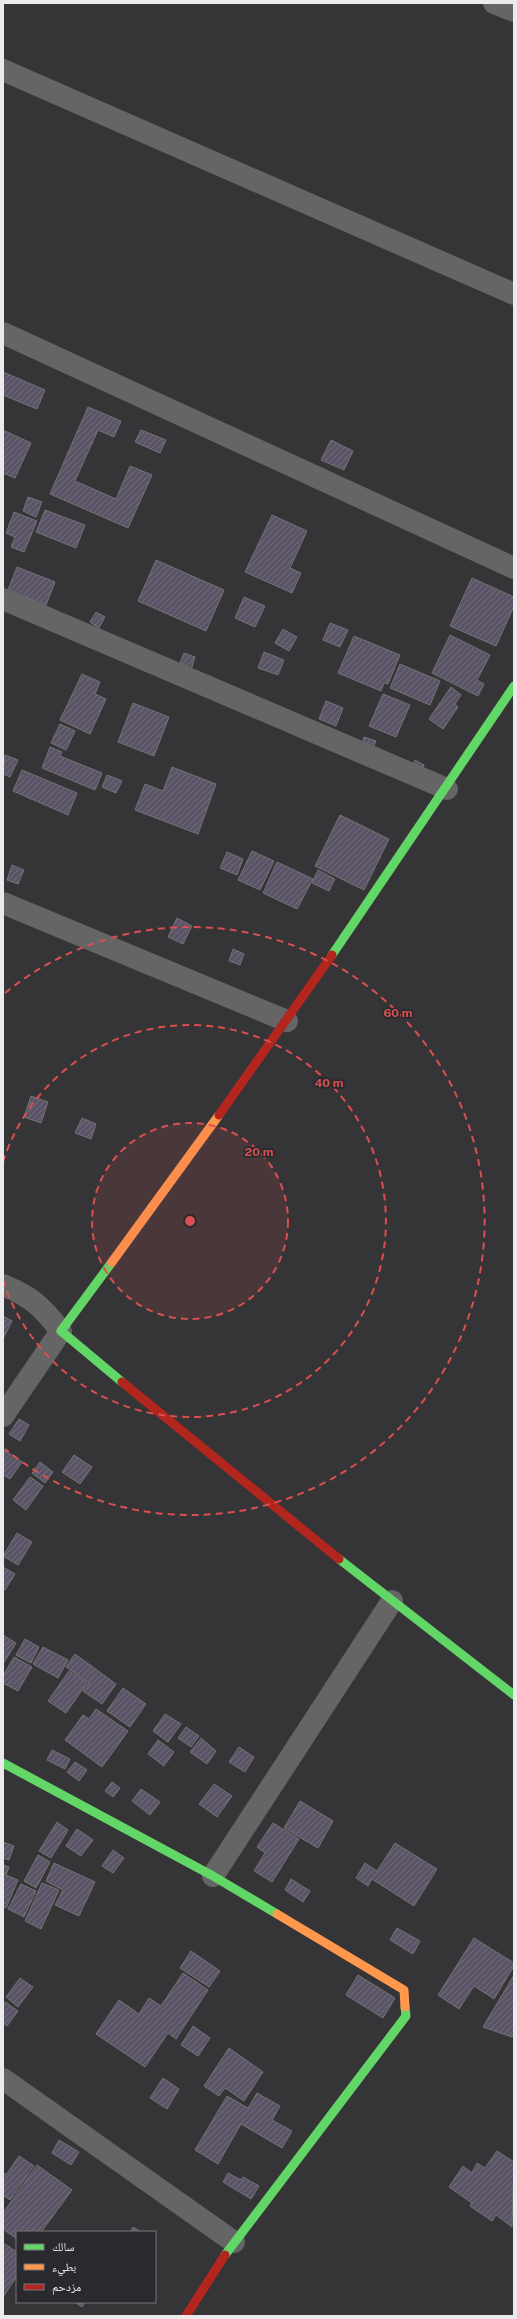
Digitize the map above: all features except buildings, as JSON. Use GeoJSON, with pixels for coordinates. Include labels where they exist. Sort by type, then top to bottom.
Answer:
{"type":"FeatureCollection","features":[{"type":"Feature","properties":{"kind":"street"},"geometry":{"type":"LineString","coordinates":[[494,3],[514,11]]}},
{"type":"Feature","properties":{"kind":"street"},"geometry":{"type":"LineString","coordinates":[[3,70],[514,294]]}},
{"type":"Feature","properties":{"kind":"street"},"geometry":{"type":"LineString","coordinates":[[3,333],[514,568]]}},
{"type":"Feature","properties":{"kind":"street"},"geometry":{"type":"LineString","coordinates":[[3,599],[447,789]]}},
{"type":"Feature","properties":{"kind":"street"},"geometry":{"type":"LineString","coordinates":[[3,1416],[61,1331],[198,1146],[287,1021],[447,789],[514,686]]}},
{"type":"Feature","properties":{"kind":"street"},"geometry":{"type":"LineString","coordinates":[[3,903],[287,1021]]}},
{"type":"Feature","properties":{"kind":"street"},"geometry":{"type":"LineString","coordinates":[[3,1285],[16,1291],[41,1307],[61,1331],[292,1523],[514,1695]]}},
{"type":"Feature","properties":{"kind":"street"},"geometry":{"type":"LineString","coordinates":[[213,1876],[392,1601]]}},
{"type":"Feature","properties":{"kind":"street"},"geometry":{"type":"LineString","coordinates":[[3,1764],[213,1876],[404,1990],[406,2016],[234,2242],[186,2316]]}},
{"type":"Feature","properties":{"kind":"street"},"geometry":{"type":"LineString","coordinates":[[3,2079],[234,2242]]}},
{"type":"Feature","properties":{"kind":"traffic: fast"},"geometry":{"type":"LineString","coordinates":[[332,955],[514,686]]}},
{"type":"Feature","properties":{"kind":"traffic: fast"},"geometry":{"type":"LineString","coordinates":[[112,1262],[61,1331],[122,1382]]}},
{"type":"Feature","properties":{"kind":"traffic: fast"},"geometry":{"type":"LineString","coordinates":[[339,1559],[514,1695]]}},
{"type":"Feature","properties":{"kind":"traffic: fast"},"geometry":{"type":"LineString","coordinates":[[3,1763],[213,1876],[277,1914]]}},
{"type":"Feature","properties":{"kind":"traffic: fast"},"geometry":{"type":"LineString","coordinates":[[225,2255],[406,2016],[405,2007]]}},
{"type":"Feature","properties":{"kind":"traffic: slow"},"geometry":{"type":"LineString","coordinates":[[112,1262],[219,1115]]}},
{"type":"Feature","properties":{"kind":"traffic: slow"},"geometry":{"type":"LineString","coordinates":[[277,1914],[404,1990],[405,2007]]}},
{"type":"Feature","properties":{"kind":"traffic: jam"},"geometry":{"type":"LineString","coordinates":[[219,1115],[332,955]]}},
{"type":"Feature","properties":{"kind":"traffic: jam"},"geometry":{"type":"LineString","coordinates":[[122,1382],[339,1559]]}},
{"type":"Feature","properties":{"kind":"traffic: jam"},"geometry":{"type":"LineString","coordinates":[[186,2316],[225,2255]]}}]}
